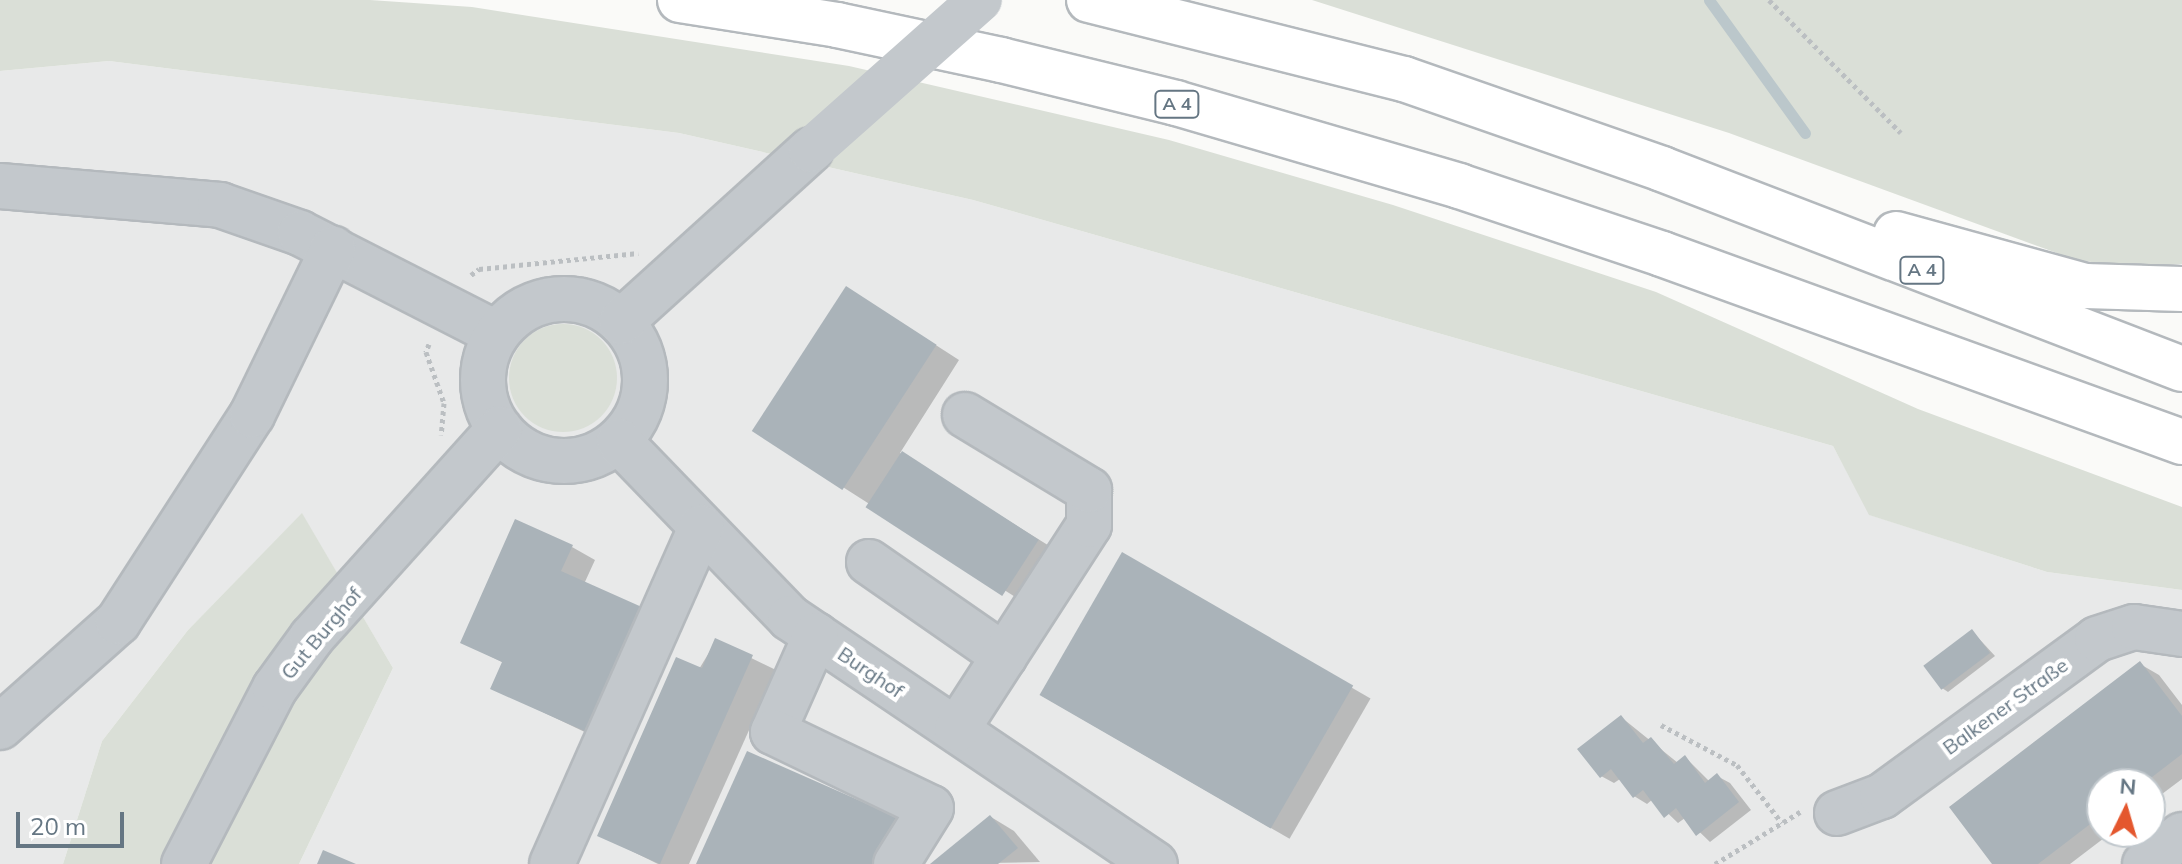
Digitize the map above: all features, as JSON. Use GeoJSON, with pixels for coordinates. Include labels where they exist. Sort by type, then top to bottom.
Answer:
{"type":"FeatureCollection","features":[{"type":"Feature","properties":{"kind":"highway","name":"A 4"},"geometry":{"type":"LineString","coordinates":[[680,0],[837,25],[1001,60],[1176,103],[1459,186],[1662,254],[2182,442]]}},
{"type":"Feature","properties":{"kind":"highway","name":"A 4"},"geometry":{"type":"LineString","coordinates":[[1089,0],[1404,79],[1662,169],[2182,369]]}},
{"type":"Feature","properties":{"kind":"highway"},"geometry":{"type":"LineString","coordinates":[[1662,169],[2038,276],[2085,286],[2182,289]]}},
{"type":"Feature","properties":{"kind":"street"},"geometry":{"type":"LineString","coordinates":[[621,322],[980,0]]}},
{"type":"Feature","properties":{"kind":"street"},"geometry":{"type":"LineString","coordinates":[[0,186],[220,205],[333,249],[497,334]]}},
{"type":"Feature","properties":{"kind":"street"},"geometry":{"type":"LineString","coordinates":[[0,727],[118,622],[252,415],[333,249]]}},
{"type":"Feature","properties":{"kind":"street"},"geometry":{"type":"LineString","coordinates":[[556,299],[579,300],[621,322],[641,354],[645,382],[640,410],[619,441],[589,457],[556,461],[534,456],[499,429],[482,382],[497,334],[533,305],[556,299]]}},
{"type":"Feature","properties":{"kind":"street"},"geometry":{"type":"LineString","coordinates":[[957,729],[1089,525],[1089,490],[965,415]]}},
{"type":"Feature","properties":{"kind":"street","name":"Gut Burghof"},"geometry":{"type":"LineString","coordinates":[[184,864],[275,688],[312,637],[499,429]]}},
{"type":"Feature","properties":{"kind":"street","name":"Burghof"},"geometry":{"type":"LineString","coordinates":[[619,441],[790,618],[1155,864]]}},
{"type":"Feature","properties":{"kind":"street"},"geometry":{"type":"LineString","coordinates":[[552,864],[701,527]]}},
{"type":"Feature","properties":{"kind":"street"},"geometry":{"type":"LineString","coordinates":[[869,562],[1004,656]]}},
{"type":"Feature","properties":{"kind":"street","name":"Balkener Straße"},"geometry":{"type":"LineString","coordinates":[[1837,813],[1882,796],[2097,639],[2134,627],[2182,634]]}},
{"type":"Feature","properties":{"kind":"street"},"geometry":{"type":"LineString","coordinates":[[816,635],[773,732],[931,808],[896,864]]}},
{"type":"Feature","properties":{"kind":"street"},"geometry":{"type":"LineString","coordinates":[[2145,864],[2182,835]]}},
{"type":"Feature","properties":{"kind":"path"},"geometry":{"type":"LineString","coordinates":[[1769,0],[1901,133]]}},
{"type":"Feature","properties":{"kind":"path"},"geometry":{"type":"LineString","coordinates":[[462,282],[479,269],[703,248]]}},
{"type":"Feature","properties":{"kind":"path"},"geometry":{"type":"LineString","coordinates":[[431,337],[426,352],[444,403],[440,440],[462,472]]}},
{"type":"Feature","properties":{"kind":"path"},"geometry":{"type":"LineString","coordinates":[[1661,725],[1737,765],[1782,823]]}},
{"type":"Feature","properties":{"kind":"path"},"geometry":{"type":"LineString","coordinates":[[1715,864],[1802,811],[1837,813]]}},
{"type":"Feature","properties":{"kind":"shaded area"},"geometry":{"type":"Polygon","coordinates":[[[0,0],[370,0],[472,7],[849,66],[1169,140],[1393,205],[1656,292],[1918,409],[2182,507],[2182,590],[2047,572],[1869,515],[1833,446],[973,200],[679,133],[109,61],[0,71],[0,0]]]}},
{"type":"Feature","properties":{"kind":"shaded area"},"geometry":{"type":"Polygon","coordinates":[[[1312,0],[2182,0],[2182,264],[2130,267],[2076,260],[1729,133],[1312,0]]]}},
{"type":"Feature","properties":{"kind":"shaded area"},"geometry":{"type":"Polygon","coordinates":[[[109,61],[679,133],[973,200],[1833,446],[1870,515],[2047,572],[2182,590],[2182,864],[299,864],[393,668],[302,514],[188,630],[102,741],[63,864],[0,864],[0,71],[109,61]]]}},
{"type":"Feature","properties":{"kind":"shaded area"},"geometry":{"type":"Polygon","coordinates":[[[563,324],[584,328],[601,340],[613,357],[617,378],[613,399],[601,416],[584,428],[563,432],[542,428],[525,416],[513,399],[509,378],[513,357],[525,340],[542,328],[563,324]]]}},
{"type":"Feature","properties":{"kind":"shaded area"},"geometry":{"type":"Polygon","coordinates":[[[302,513],[393,668],[299,864],[63,864],[102,741],[188,630],[302,513]]]}},
{"type":"Feature","properties":{"kind":"building"},"geometry":{"type":"Polygon","coordinates":[[[846,286],[937,345],[842,490],[752,431],[846,286]]]}},
{"type":"Feature","properties":{"kind":"building"},"geometry":{"type":"Polygon","coordinates":[[[902,451],[1039,540],[1002,596],[866,507],[902,451]]]}},
{"type":"Feature","properties":{"kind":"building"},"geometry":{"type":"Polygon","coordinates":[[[515,519],[573,545],[561,571],[644,608],[589,733],[490,689],[502,662],[460,643],[515,519]]]}},
{"type":"Feature","properties":{"kind":"building"},"geometry":{"type":"Polygon","coordinates":[[[1122,552],[1353,686],[1271,828],[1040,695],[1122,552]]]}},
{"type":"Feature","properties":{"kind":"building"},"geometry":{"type":"Polygon","coordinates":[[[1972,629],[1990,653],[1941,690],[1923,666],[1972,629]]]}},
{"type":"Feature","properties":{"kind":"building"},"geometry":{"type":"Polygon","coordinates":[[[715,638],[753,655],[660,864],[597,836],[676,657],[702,668],[715,638]]]}},
{"type":"Feature","properties":{"kind":"building"},"geometry":{"type":"Polygon","coordinates":[[[2140,661],[2182,716],[2182,754],[2164,768],[2086,768],[2086,827],[2038,864],[1992,864],[1949,807],[2140,661]]]}},
{"type":"Feature","properties":{"kind":"building"},"geometry":{"type":"Polygon","coordinates":[[[1621,715],[1643,743],[1651,737],[1674,764],[1685,755],[1705,783],[1717,773],[1739,802],[1696,836],[1676,808],[1664,818],[1643,790],[1633,798],[1611,769],[1600,778],[1577,749],[1621,715]]]}},
{"type":"Feature","properties":{"kind":"building"},"geometry":{"type":"Polygon","coordinates":[[[747,751],[897,817],[876,864],[696,864],[747,751]]]}},
{"type":"Feature","properties":{"kind":"building"},"geometry":{"type":"Polygon","coordinates":[[[990,815],[1018,848],[998,864],[930,864],[990,815]]]}},
{"type":"Feature","properties":{"kind":"building"},"geometry":{"type":"Polygon","coordinates":[[[323,850],[356,864],[317,864],[323,850]]]}},
{"type":"Feature","properties":{"kind":"waterway"},"geometry":{"type":"LineString","coordinates":[[1709,0],[1805,133]]}}]}
